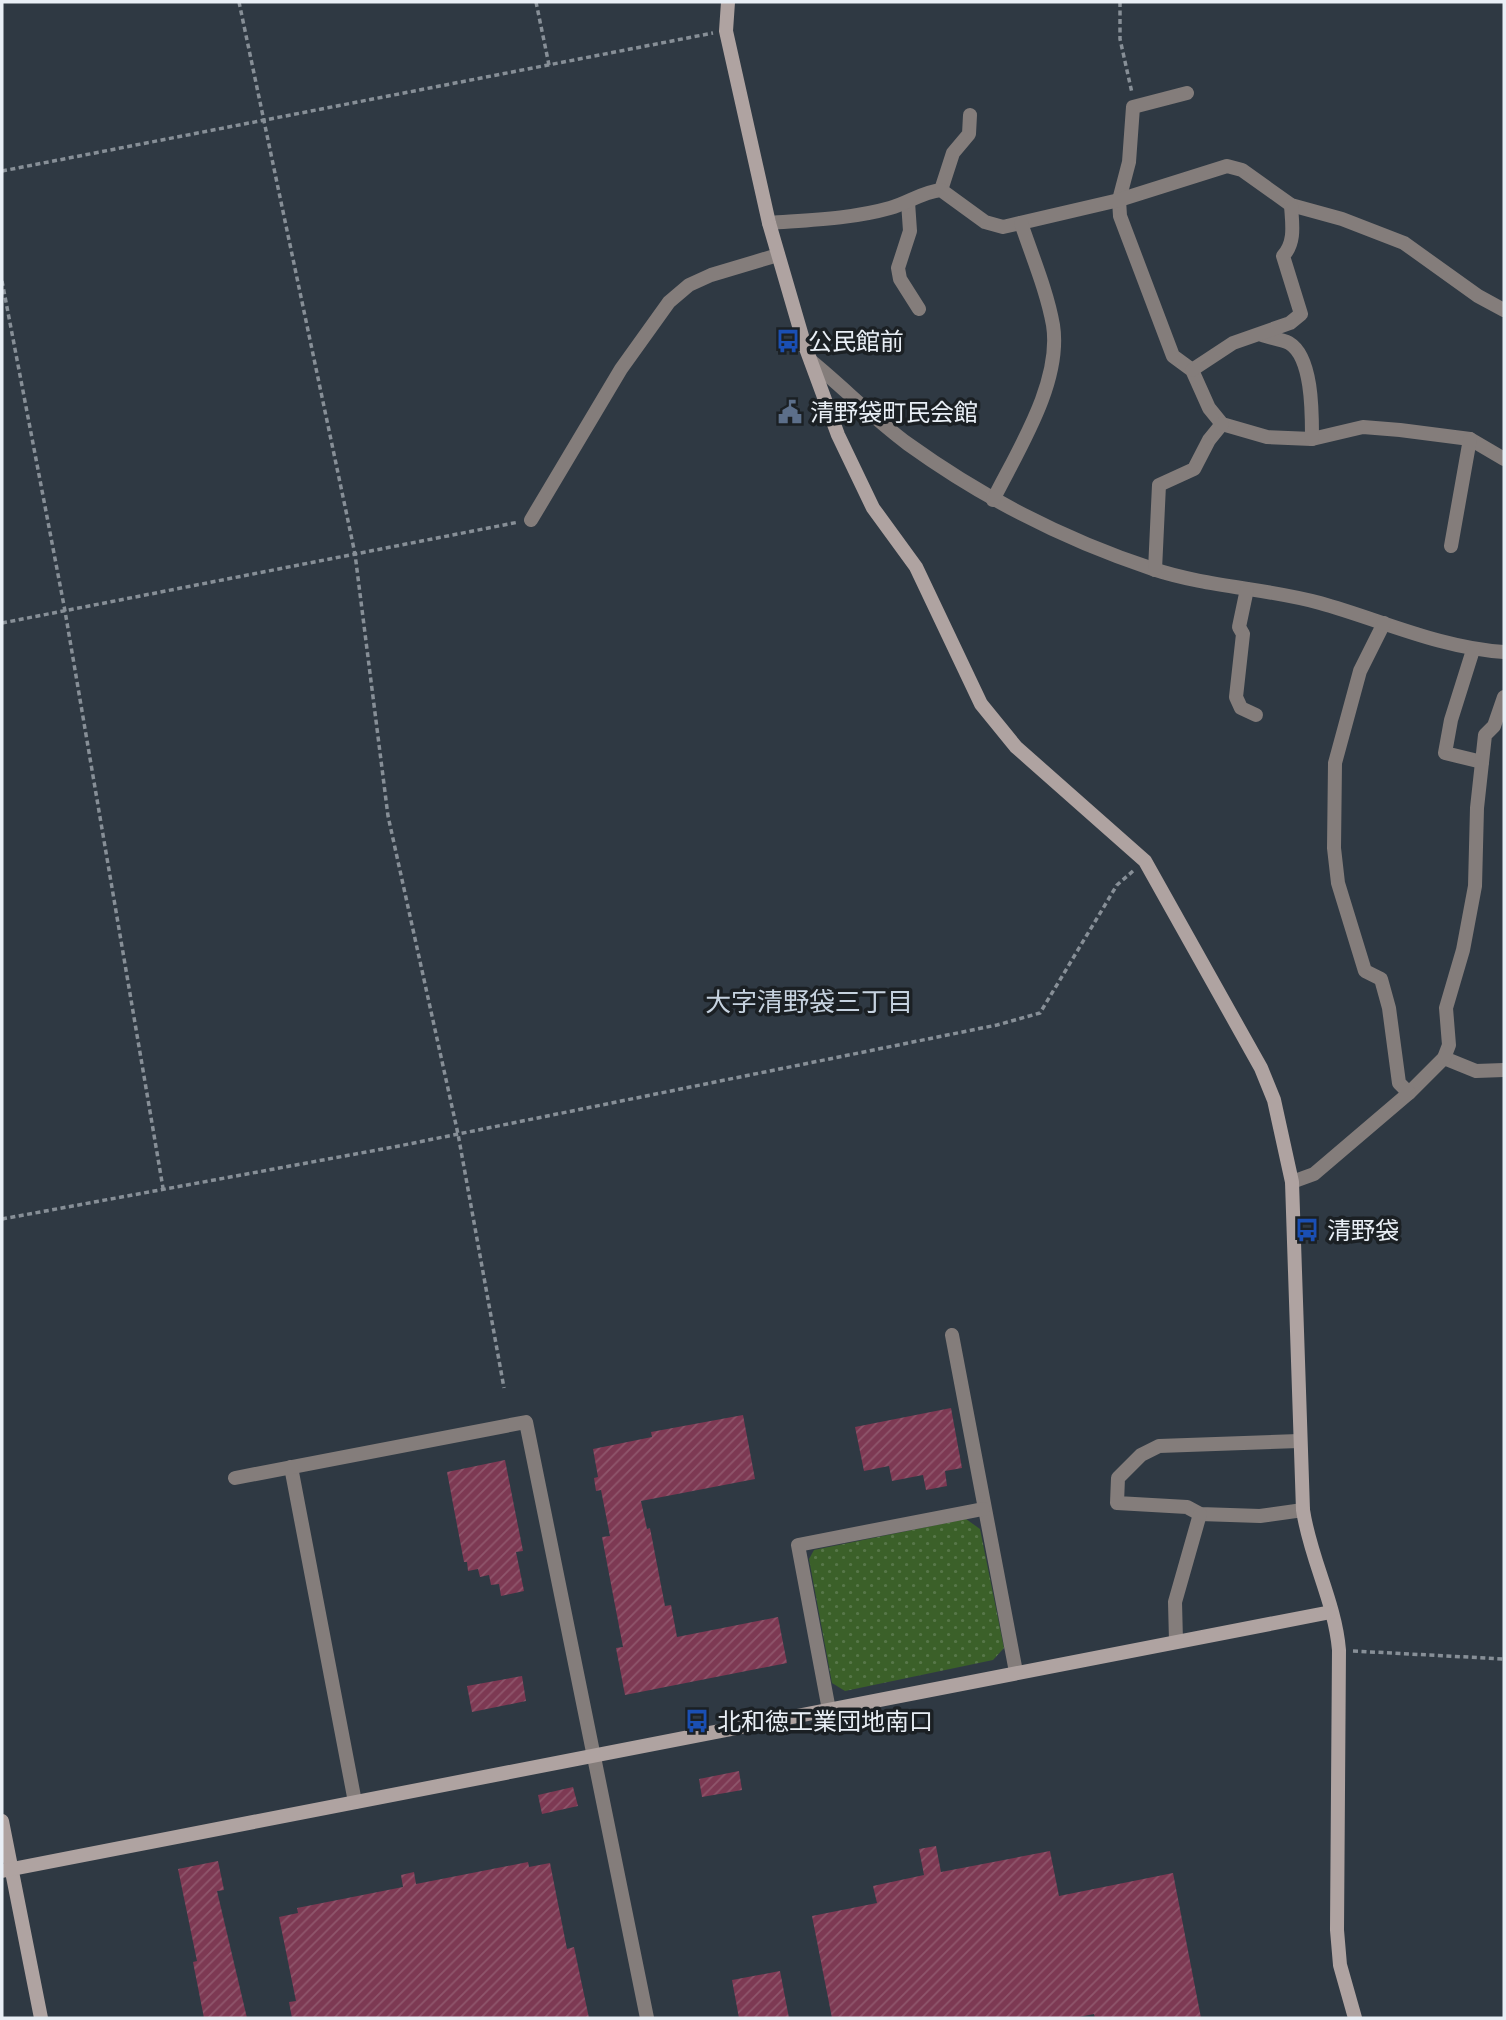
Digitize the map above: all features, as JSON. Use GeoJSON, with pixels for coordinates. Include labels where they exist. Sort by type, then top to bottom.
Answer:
{"type":"FeatureCollection","features":[{"type":"Feature","properties":{"kind":"street"},"geometry":{"type":"LineString","coordinates":[[728,2],[726,31],[778,255],[811,361],[838,435],[873,508],[916,567],[981,704],[1016,747],[1145,860],[1261,1068],[1273,1100],[1292,1182],[1303,1510],[1307,1538],[1331,1612],[1339,1650],[1337,1930],[1340,1965],[1355,2018]]}},
{"type":"Feature","properties":{"kind":"street"},"geometry":{"type":"LineString","coordinates":[[1187,93],[1133,107],[1129,162],[1119,200],[1120,216],[1172,356],[1192,370],[1209,408],[1222,424],[1267,436],[1312,439],[1363,427],[1470,439],[1504,459]]}},
{"type":"Feature","properties":{"kind":"street"},"geometry":{"type":"LineString","coordinates":[[941,190],[953,153],[969,134],[970,115]]}},
{"type":"Feature","properties":{"kind":"street"},"geometry":{"type":"LineString","coordinates":[[769,223],[835,218],[888,209],[927,191],[941,190],[985,222],[1003,227],[1119,200],[1227,166],[1242,170],[1292,205],[1342,219],[1404,243],[1478,296],[1504,310]]}},
{"type":"Feature","properties":{"kind":"street"},"geometry":{"type":"LineString","coordinates":[[908,202],[910,231],[898,268],[900,279],[919,309]]}},
{"type":"Feature","properties":{"kind":"street"},"geometry":{"type":"LineString","coordinates":[[1192,370],[1233,343],[1262,335],[1290,323],[1301,314],[1283,256],[1289,249],[1293,231],[1292,205]]}},
{"type":"Feature","properties":{"kind":"street"},"geometry":{"type":"LineString","coordinates":[[993,500],[1049,387],[1054,350],[1049,312],[1021,223]]}},
{"type":"Feature","properties":{"kind":"street"},"geometry":{"type":"LineString","coordinates":[[531,520],[621,369],[669,302],[689,285],[711,275],[778,255]]}},
{"type":"Feature","properties":{"kind":"street"},"geometry":{"type":"LineString","coordinates":[[1262,335],[1291,344],[1299,355],[1310,384],[1312,439]]}},
{"type":"Feature","properties":{"kind":"street"},"geometry":{"type":"LineString","coordinates":[[811,361],[908,444],[993,500],[1070,538],[1156,570],[1317,602],[1473,650],[1504,652]]}},
{"type":"Feature","properties":{"kind":"street"},"geometry":{"type":"LineString","coordinates":[[1156,570],[1159,485],[1194,469],[1209,440],[1222,424]]}},
{"type":"Feature","properties":{"kind":"street"},"geometry":{"type":"LineString","coordinates":[[1451,546],[1470,439]]}},
{"type":"Feature","properties":{"kind":"street"},"geometry":{"type":"LineString","coordinates":[[1247,589],[1239,627],[1243,634],[1236,697],[1241,708],[1256,715]]}},
{"type":"Feature","properties":{"kind":"street"},"geometry":{"type":"LineString","coordinates":[[1384,623],[1360,671],[1335,763],[1334,848],[1338,883],[1365,971],[1381,979],[1389,1008],[1399,1083],[1409,1093]]}},
{"type":"Feature","properties":{"kind":"street"},"geometry":{"type":"LineString","coordinates":[[1473,650],[1451,720],[1445,753],[1482,762]]}},
{"type":"Feature","properties":{"kind":"street"},"geometry":{"type":"LineString","coordinates":[[1292,1182],[1314,1174],[1409,1093],[1444,1058],[1449,1045],[1446,1008],[1463,950],[1475,886],[1485,734],[1494,726],[1504,698]]}},
{"type":"Feature","properties":{"kind":"street"},"geometry":{"type":"LineString","coordinates":[[1444,1058],[1476,1071],[1504,1070]]}},
{"type":"Feature","properties":{"kind":"street"},"geometry":{"type":"LineString","coordinates":[[952,1335],[1016,1672]]}},
{"type":"Feature","properties":{"kind":"street"},"geometry":{"type":"LineString","coordinates":[[235,1478],[526,1422],[589,1740],[596,1756],[647,2018]]}},
{"type":"Feature","properties":{"kind":"street"},"geometry":{"type":"LineString","coordinates":[[1300,1441],[1159,1446],[1141,1455],[1118,1478],[1117,1503],[1186,1507],[1200,1514],[1260,1516],[1303,1510]]}},
{"type":"Feature","properties":{"kind":"street"},"geometry":{"type":"LineString","coordinates":[[291,1467],[355,1802]]}},
{"type":"Feature","properties":{"kind":"street"},"geometry":{"type":"LineString","coordinates":[[829,1710],[798,1545],[983,1509]]}},
{"type":"Feature","properties":{"kind":"street"},"geometry":{"type":"LineString","coordinates":[[1176,1642],[1175,1602],[1200,1514]]}},
{"type":"Feature","properties":{"kind":"street"},"geometry":{"type":"LineString","coordinates":[[6,1870],[1331,1612]]}},
{"type":"Feature","properties":{"kind":"street"},"geometry":{"type":"LineString","coordinates":[[2,1821],[6,1870],[41,2018]]}},
{"type":"Feature","properties":{"kind":"path"},"geometry":{"type":"LineString","coordinates":[[239,2],[355,554],[388,816],[458,1134],[504,1388]]}},
{"type":"Feature","properties":{"kind":"path"},"geometry":{"type":"LineString","coordinates":[[536,2],[548,65]]}},
{"type":"Feature","properties":{"kind":"path"},"geometry":{"type":"LineString","coordinates":[[1120,2],[1120,39],[1132,87],[1133,107]]}},
{"type":"Feature","properties":{"kind":"path"},"geometry":{"type":"LineString","coordinates":[[2,171],[726,31]]}},
{"type":"Feature","properties":{"kind":"path"},"geometry":{"type":"LineString","coordinates":[[2,281],[65,611],[163,1188]]}},
{"type":"Feature","properties":{"kind":"path"},"geometry":{"type":"LineString","coordinates":[[2,623],[531,520]]}},
{"type":"Feature","properties":{"kind":"path"},"geometry":{"type":"LineString","coordinates":[[2,1219],[458,1134],[984,1028],[1041,1013],[1118,886],[1145,860]]}},
{"type":"Feature","properties":{"kind":"path"},"geometry":{"type":"LineString","coordinates":[[1339,1650],[1504,1659]]}},
{"type":"Feature","properties":{"kind":"green space"},"geometry":{"type":"Polygon","coordinates":[[[966,1519],[980,1529],[1004,1648],[993,1660],[845,1691],[832,1683],[809,1559],[814,1550],[966,1519]]]}},
{"type":"Feature","properties":{"kind":"building"},"geometry":{"type":"Polygon","coordinates":[[[951,1408],[962,1468],[945,1471],[947,1486],[926,1490],[923,1475],[892,1481],[889,1466],[864,1471],[855,1427],[951,1408]]]}},
{"type":"Feature","properties":{"kind":"building"},"geometry":{"type":"Polygon","coordinates":[[[743,1415],[755,1479],[641,1501],[647,1529],[650,1528],[665,1606],[671,1605],[677,1637],[778,1617],[787,1663],[625,1695],[616,1648],[623,1647],[602,1537],[610,1536],[601,1490],[596,1491],[594,1478],[598,1477],[593,1449],[652,1437],[651,1432],[743,1415]]]}},
{"type":"Feature","properties":{"kind":"building"},"geometry":{"type":"Polygon","coordinates":[[[505,1460],[523,1551],[516,1552],[524,1591],[501,1596],[499,1584],[491,1585],[489,1575],[480,1577],[478,1569],[468,1571],[467,1562],[464,1562],[447,1472],[505,1460]]]}},
{"type":"Feature","properties":{"kind":"building"},"geometry":{"type":"Polygon","coordinates":[[[522,1676],[526,1701],[472,1712],[467,1686],[522,1676]]]}},
{"type":"Feature","properties":{"kind":"building"},"geometry":{"type":"Polygon","coordinates":[[[739,1771],[742,1790],[702,1797],[699,1779],[739,1771]]]}},
{"type":"Feature","properties":{"kind":"building"},"geometry":{"type":"Polygon","coordinates":[[[573,1787],[578,1806],[542,1814],[538,1795],[573,1787]]]}},
{"type":"Feature","properties":{"kind":"building"},"geometry":{"type":"Polygon","coordinates":[[[936,1846],[941,1872],[1050,1851],[1059,1896],[1173,1873],[1201,2018],[1095,2018],[1094,2014],[1074,2018],[832,2018],[812,1916],[877,1903],[873,1886],[924,1875],[919,1849],[936,1846]]]}},
{"type":"Feature","properties":{"kind":"building"},"geometry":{"type":"Polygon","coordinates":[[[218,1861],[224,1890],[217,1891],[247,2018],[204,2018],[193,1962],[197,1961],[178,1869],[218,1861]]]}},
{"type":"Feature","properties":{"kind":"building"},"geometry":{"type":"Polygon","coordinates":[[[528,1862],[529,1867],[550,1863],[567,1949],[574,1947],[589,2018],[292,2018],[289,2002],[296,2001],[279,1917],[298,1913],[297,1908],[403,1887],[401,1875],[414,1872],[416,1884],[528,1862]]]}},
{"type":"Feature","properties":{"kind":"building"},"geometry":{"type":"Polygon","coordinates":[[[780,1971],[789,2018],[739,2018],[732,1980],[780,1971]]]}},
{"type":"Feature","properties":{"kind":"place","name":"公民館前"},"geometry":{"type":"Point","coordinates":[788,341]}},
{"type":"Feature","properties":{"kind":"place","name":"清野袋町民会館"},"geometry":{"type":"Point","coordinates":[790,412]}},
{"type":"Feature","properties":{"kind":"place","name":"清野袋"},"geometry":{"type":"Point","coordinates":[1307,1230]}},
{"type":"Feature","properties":{"kind":"place","name":"北和徳工業団地南口"},"geometry":{"type":"Point","coordinates":[697,1721]}},
{"type":"Feature","properties":{"kind":"district","name":"大字清野袋三丁目"},"geometry":{"type":"Point","coordinates":[809,1001]}}]}
